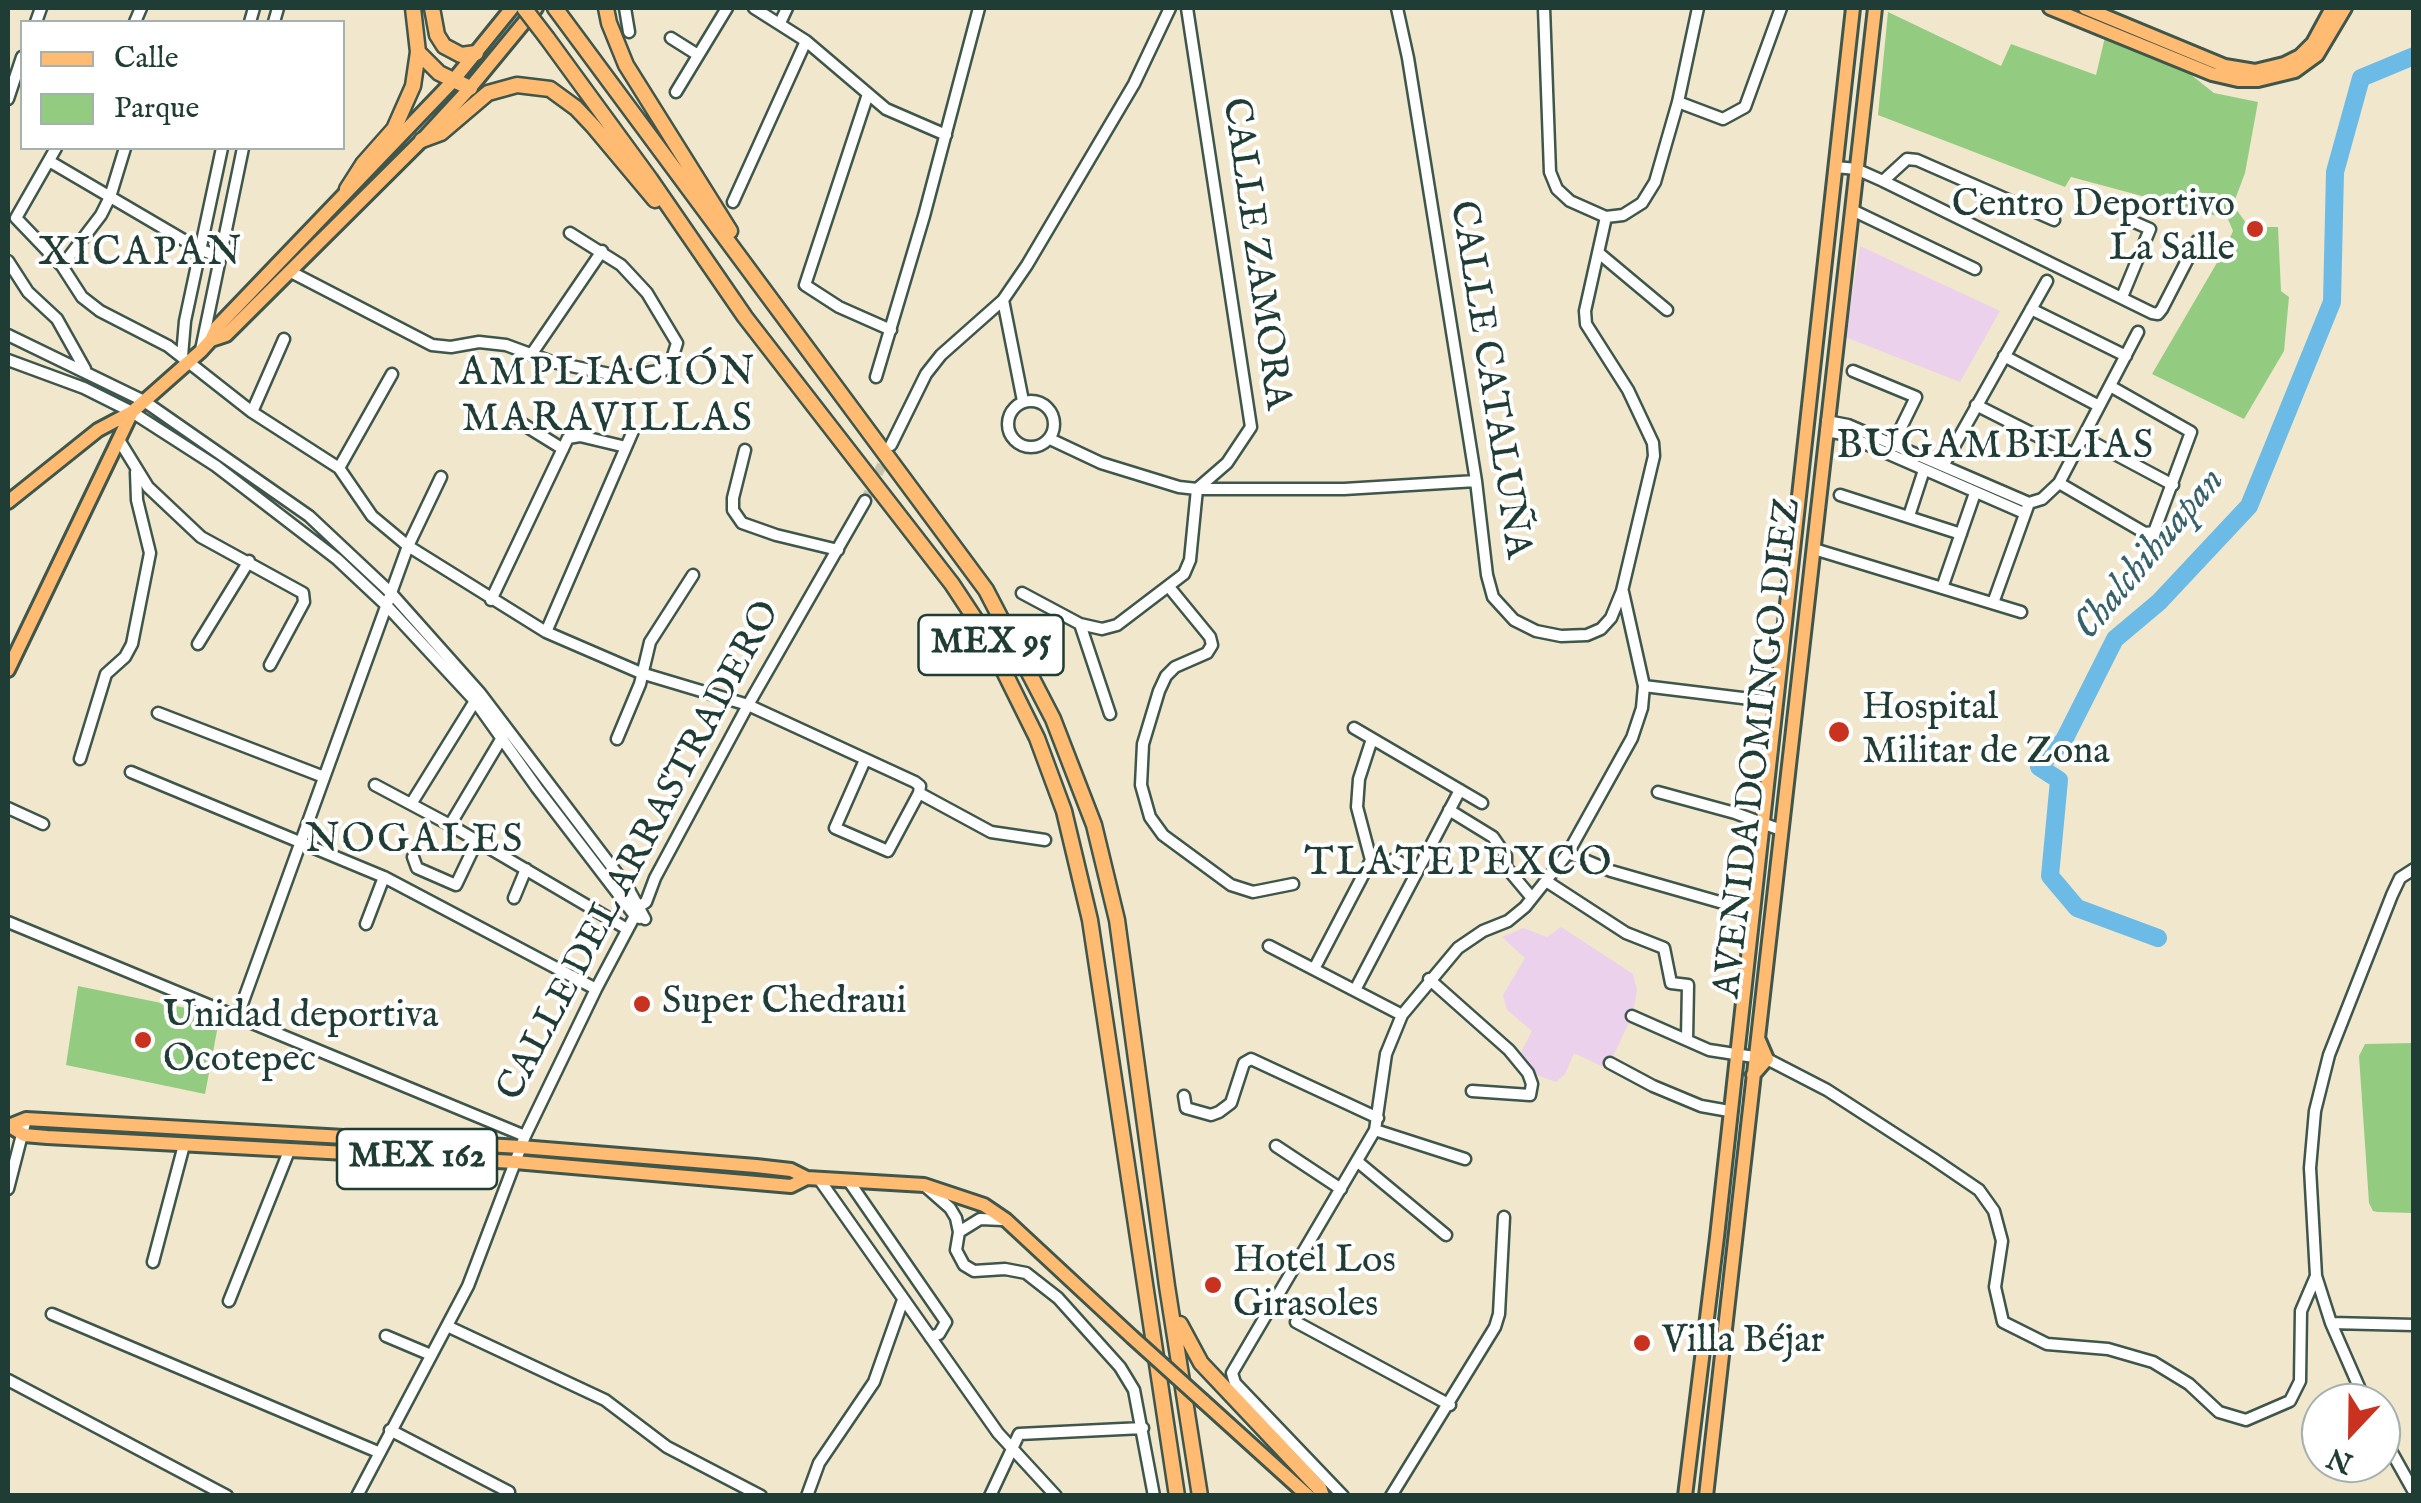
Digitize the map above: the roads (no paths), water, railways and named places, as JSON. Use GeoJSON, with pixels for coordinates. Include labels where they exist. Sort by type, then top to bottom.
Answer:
{"type":"FeatureCollection","features":[{"type":"Feature","properties":{"kind":"highway"},"geometry":{"type":"LineString","coordinates":[[348,190],[363,164],[394,129],[413,86],[418,52],[413,8]]}},
{"type":"Feature","properties":{"kind":"highway"},"geometry":{"type":"LineString","coordinates":[[432,8],[437,35],[444,46],[452,53],[476,53]]}},
{"type":"Feature","properties":{"kind":"highway","name":"MEX 95"},"geometry":{"type":"LineString","coordinates":[[524,8],[650,178],[745,317],[952,584],[1006,672],[1054,778],[1090,920],[1178,1496]]}},
{"type":"Feature","properties":{"kind":"highway","name":"MEX 95"},"geometry":{"type":"LineString","coordinates":[[555,8],[986,590],[1031,673],[1073,766],[1094,825],[1117,920],[1200,1496]]}},
{"type":"Feature","properties":{"kind":"highway"},"geometry":{"type":"LineString","coordinates":[[606,8],[626,65],[742,250],[758,284]]}},
{"type":"Feature","properties":{"kind":"highway"},"geometry":{"type":"LineString","coordinates":[[418,52],[438,74],[470,88]]}},
{"type":"Feature","properties":{"kind":"highway"},"geometry":{"type":"LineString","coordinates":[[422,140],[441,133],[488,94],[517,85],[550,89],[594,126],[702,256]]}},
{"type":"Feature","properties":{"kind":"highway"},"geometry":{"type":"LineString","coordinates":[[1167,1286],[1183,1334],[1201,1363],[1319,1488],[1322,1496]]}},
{"type":"Feature","properties":{"kind":"main road"},"geometry":{"type":"LineString","coordinates":[[8,502],[98,430],[132,412],[186,359],[200,351],[217,327],[452,82],[512,8]]}},
{"type":"Feature","properties":{"kind":"main road"},"geometry":{"type":"LineString","coordinates":[[211,340],[226,335],[422,140],[536,8]]}},
{"type":"Feature","properties":{"kind":"main road","name":"AVENIDA DOMINGO DIEZ"},"geometry":{"type":"LineString","coordinates":[[1685,1496],[1718,1237],[1854,8]]}},
{"type":"Feature","properties":{"kind":"main road","name":"AVENIDA DOMINGO DIEZ"},"geometry":{"type":"LineString","coordinates":[[1706,1496],[1752,1076],[1761,1056],[1756,1036],[1875,8]]}},
{"type":"Feature","properties":{"kind":"main road"},"geometry":{"type":"LineString","coordinates":[[2050,8],[2212,74],[2238,80],[2262,80],[2295,71],[2317,54],[2345,8]]}},
{"type":"Feature","properties":{"kind":"main road"},"geometry":{"type":"LineString","coordinates":[[2085,8],[2225,66],[2255,71],[2300,56],[2312,44],[2332,8]]}},
{"type":"Feature","properties":{"kind":"main road"},"geometry":{"type":"LineString","coordinates":[[320,219],[331,231]]}},
{"type":"Feature","properties":{"kind":"main road"},"geometry":{"type":"LineString","coordinates":[[8,670],[132,412]]}},
{"type":"Feature","properties":{"kind":"main road"},"geometry":{"type":"LineString","coordinates":[[1789,582],[1809,584]]}},
{"type":"Feature","properties":{"kind":"main road","name":"MEX 162"},"geometry":{"type":"LineString","coordinates":[[9,1125],[26,1119],[523,1141],[791,1170],[813,1178],[924,1185],[984,1204],[1006,1220],[1308,1496]]}},
{"type":"Feature","properties":{"kind":"main road","name":"MEX 162"},"geometry":{"type":"LineString","coordinates":[[9,1125],[24,1135],[184,1146],[515,1162],[791,1186],[813,1178]]}},
{"type":"Feature","properties":{"kind":"street"},"geometry":{"type":"LineString","coordinates":[[625,8],[629,32]]}},
{"type":"Feature","properties":{"kind":"street"},"geometry":{"type":"LineString","coordinates":[[676,92],[728,8]]}},
{"type":"Feature","properties":{"kind":"street"},"geometry":{"type":"LineString","coordinates":[[754,8],[806,41],[868,94],[907,120],[946,135]]}},
{"type":"Feature","properties":{"kind":"street"},"geometry":{"type":"LineString","coordinates":[[780,24],[787,8]]}},
{"type":"Feature","properties":{"kind":"street"},"geometry":{"type":"LineString","coordinates":[[876,377],[979,8]]}},
{"type":"Feature","properties":{"kind":"street"},"geometry":{"type":"LineString","coordinates":[[891,444],[934,364],[1003,300],[1134,84],[1170,8]]}},
{"type":"Feature","properties":{"kind":"street","name":"CALLE ZAMORA"},"geometry":{"type":"LineString","coordinates":[[1187,8],[1252,427],[1242,446],[1198,489]]}},
{"type":"Feature","properties":{"kind":"street","name":"CALLE CATALUÑA"},"geometry":{"type":"LineString","coordinates":[[1397,8],[1493,597],[1514,620],[1536,630],[1561,636],[1586,635],[1601,629],[1622,591]]}},
{"type":"Feature","properties":{"kind":"street"},"geometry":{"type":"LineString","coordinates":[[1544,8],[1550,172],[1557,189],[1570,201],[1606,217],[1622,215],[1642,204],[1655,182],[1678,102],[1698,8]]}},
{"type":"Feature","properties":{"kind":"street"},"geometry":{"type":"LineString","coordinates":[[1678,102],[1723,119],[1745,107],[1781,8]]}},
{"type":"Feature","properties":{"kind":"street"},"geometry":{"type":"LineString","coordinates":[[671,38],[698,54]]}},
{"type":"Feature","properties":{"kind":"street"},"geometry":{"type":"LineString","coordinates":[[733,202],[806,41]]}},
{"type":"Feature","properties":{"kind":"street"},"geometry":{"type":"LineString","coordinates":[[8,99],[20,64]]}},
{"type":"Feature","properties":{"kind":"street"},"geometry":{"type":"LineString","coordinates":[[868,94],[805,285],[838,307],[891,330]]}},
{"type":"Feature","properties":{"kind":"street"},"geometry":{"type":"LineString","coordinates":[[55,150],[16,218],[62,266],[82,297],[186,359],[252,412],[339,468],[372,516],[408,546],[546,632],[641,673],[748,705],[915,782],[920,786],[918,793],[888,852],[838,830],[836,823],[864,760]]}},
{"type":"Feature","properties":{"kind":"street"},"geometry":{"type":"LineString","coordinates":[[62,266],[88,235],[110,197],[124,150]]}},
{"type":"Feature","properties":{"kind":"street"},"geometry":{"type":"LineString","coordinates":[[186,359],[185,322],[222,150]]}},
{"type":"Feature","properties":{"kind":"street"},"geometry":{"type":"LineString","coordinates":[[200,351],[242,150]]}},
{"type":"Feature","properties":{"kind":"street"},"geometry":{"type":"LineString","coordinates":[[1883,181],[1907,160],[1917,160],[2054,220]]}},
{"type":"Feature","properties":{"kind":"street"},"geometry":{"type":"LineString","coordinates":[[50,162],[220,258]]}},
{"type":"Feature","properties":{"kind":"street"},"geometry":{"type":"LineString","coordinates":[[1836,167],[1856,169],[1883,181],[2158,314],[2198,241]]}},
{"type":"Feature","properties":{"kind":"street"},"geometry":{"type":"LineString","coordinates":[[1852,210],[1976,269]]}},
{"type":"Feature","properties":{"kind":"street"},"geometry":{"type":"LineString","coordinates":[[1343,1496],[1235,1383],[1232,1373],[1318,1223],[1358,1162],[1376,1124],[1386,1054],[1402,1014],[1458,948],[1508,921],[1568,853],[1632,738],[1642,708],[1644,686],[1622,591],[1654,456],[1628,390],[1586,324],[1585,311],[1606,217]]}},
{"type":"Feature","properties":{"kind":"street"},"geometry":{"type":"LineString","coordinates":[[2122,297],[2150,229],[2134,222]]}},
{"type":"Feature","properties":{"kind":"street"},"geometry":{"type":"LineString","coordinates":[[290,272],[432,345],[451,347],[479,342],[624,376],[664,370],[676,342],[647,292],[622,265],[570,233]]}},
{"type":"Feature","properties":{"kind":"street"},"geometry":{"type":"LineString","coordinates":[[532,352],[602,251]]}},
{"type":"Feature","properties":{"kind":"street"},"geometry":{"type":"LineString","coordinates":[[1600,254],[1667,310]]}},
{"type":"Feature","properties":{"kind":"street"},"geometry":{"type":"LineString","coordinates":[[8,261],[28,292],[57,320],[86,370]]}},
{"type":"Feature","properties":{"kind":"street"},"geometry":{"type":"LineString","coordinates":[[1943,466],[2047,282]]}},
{"type":"Feature","properties":{"kind":"street"},"geometry":{"type":"LineString","coordinates":[[1003,300],[1023,402]]}},
{"type":"Feature","properties":{"kind":"street"},"geometry":{"type":"LineString","coordinates":[[2031,309],[2126,356]]}},
{"type":"Feature","properties":{"kind":"street"},"geometry":{"type":"LineString","coordinates":[[1993,604],[2027,508],[2059,483],[2138,332]]}},
{"type":"Feature","properties":{"kind":"street"},"geometry":{"type":"LineString","coordinates":[[8,336],[144,400],[310,516],[426,630],[637,911]]}},
{"type":"Feature","properties":{"kind":"street"},"geometry":{"type":"LineString","coordinates":[[252,412],[284,339]]}},
{"type":"Feature","properties":{"kind":"street"},"geometry":{"type":"LineString","coordinates":[[2004,356],[2099,406]]}},
{"type":"Feature","properties":{"kind":"street"},"geometry":{"type":"LineString","coordinates":[[8,360],[84,388],[132,412],[281,513],[386,605],[504,733]]}},
{"type":"Feature","properties":{"kind":"street"},"geometry":{"type":"LineString","coordinates":[[1854,371],[1916,397],[1893,444]]}},
{"type":"Feature","properties":{"kind":"street"},"geometry":{"type":"LineString","coordinates":[[339,468],[392,374]]}},
{"type":"Feature","properties":{"kind":"street"},"geometry":{"type":"LineString","coordinates":[[2059,483],[2150,534],[2173,485],[2191,432],[2110,386]]}},
{"type":"Feature","properties":{"kind":"street"},"geometry":{"type":"LineString","coordinates":[[1032,400],[1048,407],[1055,422],[1050,438],[1035,447],[1026,447],[1012,438],[1008,430],[1010,412],[1032,400]]}},
{"type":"Feature","properties":{"kind":"street"},"geometry":{"type":"LineString","coordinates":[[1976,405],[2072,454]]}},
{"type":"Feature","properties":{"kind":"street"},"geometry":{"type":"LineString","coordinates":[[521,422],[566,444]]}},
{"type":"Feature","properties":{"kind":"street"},"geometry":{"type":"LineString","coordinates":[[1826,426],[1848,425],[2027,508]]}},
{"type":"Feature","properties":{"kind":"street"},"geometry":{"type":"LineString","coordinates":[[1826,426],[1975,493],[2027,508]]}},
{"type":"Feature","properties":{"kind":"street"},"geometry":{"type":"LineString","coordinates":[[546,632],[633,431]]}},
{"type":"Feature","properties":{"kind":"street"},"geometry":{"type":"LineString","coordinates":[[180,444],[190,433]]}},
{"type":"Feature","properties":{"kind":"street"},"geometry":{"type":"LineString","coordinates":[[491,600],[566,444],[580,436],[626,447]]}},
{"type":"Feature","properties":{"kind":"street"},"geometry":{"type":"LineString","coordinates":[[2083,437],[2173,485]]}},
{"type":"Feature","properties":{"kind":"street"},"geometry":{"type":"LineString","coordinates":[[1050,438],[1101,464],[1178,487],[1198,489],[1344,489],[1476,480]]}},
{"type":"Feature","properties":{"kind":"street"},"geometry":{"type":"LineString","coordinates":[[119,440],[148,488],[201,537],[304,594],[270,665]]}},
{"type":"Feature","properties":{"kind":"street"},"geometry":{"type":"LineString","coordinates":[[745,450],[734,498],[734,510],[742,523],[838,550]]}},
{"type":"Feature","properties":{"kind":"street"},"geometry":{"type":"LineString","coordinates":[[1909,516],[1924,470]]}},
{"type":"Feature","properties":{"kind":"street"},"geometry":{"type":"LineString","coordinates":[[80,759],[106,674],[125,657],[132,644],[150,553],[136,500],[136,471]]}},
{"type":"Feature","properties":{"kind":"street"},"geometry":{"type":"LineString","coordinates":[[238,1018],[408,546],[441,477]]}},
{"type":"Feature","properties":{"kind":"street"},"geometry":{"type":"LineString","coordinates":[[1022,593],[1080,624],[1102,629],[1117,625],[1184,574],[1190,560],[1198,489]]}},
{"type":"Feature","properties":{"kind":"street"},"geometry":{"type":"LineString","coordinates":[[1942,588],[1975,493]]}},
{"type":"Feature","properties":{"kind":"street"},"geometry":{"type":"LineString","coordinates":[[1840,495],[1961,534]]}},
{"type":"Feature","properties":{"kind":"street","name":"CALLE DEL ARRASTRADERO"},"geometry":{"type":"LineString","coordinates":[[358,1495],[448,1326],[483,1249],[523,1141],[596,988],[637,911],[646,902],[655,878],[748,705],[865,501]]}},
{"type":"Feature","properties":{"kind":"street"},"geometry":{"type":"LineString","coordinates":[[1814,549],[2021,612]]}},
{"type":"Feature","properties":{"kind":"street"},"geometry":{"type":"LineString","coordinates":[[198,644],[249,562]]}},
{"type":"Feature","properties":{"kind":"street"},"geometry":{"type":"LineString","coordinates":[[616,739],[640,684],[650,642],[693,575]]}},
{"type":"Feature","properties":{"kind":"street"},"geometry":{"type":"LineString","coordinates":[[1170,586],[1210,637],[1212,646],[1207,653],[1175,667],[1159,691],[1143,744],[1140,785],[1150,817],[1162,835],[1231,885],[1252,892],[1293,884]]}},
{"type":"Feature","properties":{"kind":"street"},"geometry":{"type":"LineString","coordinates":[[1080,624],[1110,714]]}},
{"type":"Feature","properties":{"kind":"street"},"geometry":{"type":"LineString","coordinates":[[1644,686],[1776,702]]}},
{"type":"Feature","properties":{"kind":"street"},"geometry":{"type":"LineString","coordinates":[[411,804],[475,702]]}},
{"type":"Feature","properties":{"kind":"street"},"geometry":{"type":"LineString","coordinates":[[158,713],[324,777]]}},
{"type":"Feature","properties":{"kind":"street"},"geometry":{"type":"LineString","coordinates":[[1354,728],[1482,802]]}},
{"type":"Feature","properties":{"kind":"street"},"geometry":{"type":"LineString","coordinates":[[450,825],[504,733]]}},
{"type":"Feature","properties":{"kind":"street"},"geometry":{"type":"LineString","coordinates":[[1314,969],[1371,860],[1357,808],[1359,779],[1372,739]]}},
{"type":"Feature","properties":{"kind":"street"},"geometry":{"type":"LineString","coordinates":[[130,772],[384,877],[596,988]]}},
{"type":"Feature","properties":{"kind":"street"},"geometry":{"type":"LineString","coordinates":[[375,786],[450,825],[627,929]]}},
{"type":"Feature","properties":{"kind":"street"},"geometry":{"type":"LineString","coordinates":[[1355,990],[1460,790]]}},
{"type":"Feature","properties":{"kind":"street"},"geometry":{"type":"LineString","coordinates":[[1658,792],[1781,830]]}},
{"type":"Feature","properties":{"kind":"street"},"geometry":{"type":"LineString","coordinates":[[918,793],[991,832],[1045,840]]}},
{"type":"Feature","properties":{"kind":"street"},"geometry":{"type":"LineString","coordinates":[[8,808],[43,824]]}},
{"type":"Feature","properties":{"kind":"street"},"geometry":{"type":"LineString","coordinates":[[1449,810],[1493,837],[1506,856],[1506,867],[1532,898]]}},
{"type":"Feature","properties":{"kind":"street"},"geometry":{"type":"LineString","coordinates":[[412,858],[416,868],[456,886],[477,841]]}},
{"type":"Feature","properties":{"kind":"street"},"geometry":{"type":"LineString","coordinates":[[1568,853],[1628,877],[1752,911]]}},
{"type":"Feature","properties":{"kind":"street"},"geometry":{"type":"LineString","coordinates":[[1394,859],[1418,872]]}},
{"type":"Feature","properties":{"kind":"street"},"geometry":{"type":"LineString","coordinates":[[514,898],[526,869]]}},
{"type":"Feature","properties":{"kind":"street"},"geometry":{"type":"LineString","coordinates":[[2357,1383],[2316,1276],[2310,1168],[2314,1111],[2329,1054],[2392,896],[2400,878],[2414,869]]}},
{"type":"Feature","properties":{"kind":"street"},"geometry":{"type":"LineString","coordinates":[[366,924],[384,877]]}},
{"type":"Feature","properties":{"kind":"street"},"geometry":{"type":"LineString","coordinates":[[1546,881],[1626,933],[1664,948],[1671,983],[1688,986],[1687,1040]]}},
{"type":"Feature","properties":{"kind":"street"},"geometry":{"type":"LineString","coordinates":[[8,922],[523,1141]]}},
{"type":"Feature","properties":{"kind":"street"},"geometry":{"type":"LineString","coordinates":[[1269,946],[1402,1014]]}},
{"type":"Feature","properties":{"kind":"street"},"geometry":{"type":"LineString","coordinates":[[1428,980],[1510,1050],[1532,1084],[1530,1095],[1472,1091]]}},
{"type":"Feature","properties":{"kind":"street"},"geometry":{"type":"LineString","coordinates":[[1632,1016],[1709,1050],[1761,1056],[1827,1090],[1979,1190],[1994,1211],[2002,1241],[1995,1288],[2003,1322],[2048,1344],[2108,1350],[2153,1362],[2189,1384],[2218,1412],[2246,1420],[2290,1401],[2300,1381],[2301,1311],[2316,1276]]}},
{"type":"Feature","properties":{"kind":"street"},"geometry":{"type":"LineString","coordinates":[[1184,1096],[1186,1108],[1211,1115],[1219,1112],[1231,1102],[1247,1059],[1376,1124],[1464,1159]]}},
{"type":"Feature","properties":{"kind":"street"},"geometry":{"type":"LineString","coordinates":[[1610,1063],[1685,1100],[1729,1111]]}},
{"type":"Feature","properties":{"kind":"street"},"geometry":{"type":"LineString","coordinates":[[8,1189],[26,1119]]}},
{"type":"Feature","properties":{"kind":"street"},"geometry":{"type":"LineString","coordinates":[[152,1262],[184,1146]]}},
{"type":"Feature","properties":{"kind":"street"},"geometry":{"type":"LineString","coordinates":[[1276,1146],[1342,1189]]}},
{"type":"Feature","properties":{"kind":"street"},"geometry":{"type":"LineString","coordinates":[[229,1301],[289,1150]]}},
{"type":"Feature","properties":{"kind":"street"},"geometry":{"type":"LineString","coordinates":[[1358,1162],[1446,1235]]}},
{"type":"Feature","properties":{"kind":"street"},"geometry":{"type":"LineString","coordinates":[[813,1178],[998,1433],[1056,1496]]}},
{"type":"Feature","properties":{"kind":"street"},"geometry":{"type":"LineString","coordinates":[[848,1180],[946,1322],[938,1334],[930,1337]]}},
{"type":"Feature","properties":{"kind":"street"},"geometry":{"type":"LineString","coordinates":[[924,1185],[950,1208],[958,1232],[956,1250],[964,1264],[974,1271],[1026,1273],[1058,1298],[1120,1367],[1134,1390],[1154,1496]]}},
{"type":"Feature","properties":{"kind":"street"},"geometry":{"type":"LineString","coordinates":[[1391,1496],[1450,1405],[1500,1314],[1504,1218]]}},
{"type":"Feature","properties":{"kind":"street"},"geometry":{"type":"LineString","coordinates":[[958,1232],[980,1219],[1006,1220]]}},
{"type":"Feature","properties":{"kind":"street"},"geometry":{"type":"LineString","coordinates":[[808,1496],[819,1464],[874,1382],[904,1300]]}},
{"type":"Feature","properties":{"kind":"street"},"geometry":{"type":"LineString","coordinates":[[52,1314],[378,1452]]}},
{"type":"Feature","properties":{"kind":"street"},"geometry":{"type":"LineString","coordinates":[[1296,1322],[1450,1405]]}},
{"type":"Feature","properties":{"kind":"street"},"geometry":{"type":"LineString","coordinates":[[2331,1323],[2414,1325]]}},
{"type":"Feature","properties":{"kind":"street"},"geometry":{"type":"LineString","coordinates":[[448,1326],[604,1400],[666,1447],[761,1496]]}},
{"type":"Feature","properties":{"kind":"street"},"geometry":{"type":"LineString","coordinates":[[386,1336],[431,1355]]}},
{"type":"Feature","properties":{"kind":"street"},"geometry":{"type":"LineString","coordinates":[[8,1380],[227,1496]]}},
{"type":"Feature","properties":{"kind":"street"},"geometry":{"type":"LineString","coordinates":[[990,1496],[1019,1434],[1143,1428]]}},
{"type":"Feature","properties":{"kind":"street"},"geometry":{"type":"LineString","coordinates":[[390,1430],[509,1492]]}},
{"type":"Feature","properties":{"kind":"street"},"geometry":{"type":"LineString","coordinates":[[2401,1469],[2414,1492]]}},
{"type":"Feature","properties":{"kind":"waterway","name":"Chalchihuapan"},"geometry":{"type":"LineString","coordinates":[[2158,938],[2077,908],[2050,876],[2059,780],[2039,767],[2064,740],[2115,639],[2159,602],[2249,506],[2332,302],[2335,172],[2361,78],[2414,56]]}},
{"type":"Feature","properties":{"kind":"tunnel"},"geometry":{"type":"LineString","coordinates":[[865,501],[888,452]]}},
{"type":"Feature","properties":{"kind":"place","name":"Centro Deportivo La Salle"},"geometry":{"type":"Point","coordinates":[2255,229]}},
{"type":"Feature","properties":{"kind":"place","name":"Hospital Militar de Zona"},"geometry":{"type":"Point","coordinates":[1839,732]}},
{"type":"Feature","properties":{"kind":"place","name":"Super Chedraui"},"geometry":{"type":"Point","coordinates":[642,1004]}},
{"type":"Feature","properties":{"kind":"place","name":"Unidad deportiva Ocotepec"},"geometry":{"type":"Point","coordinates":[143,1040]}},
{"type":"Feature","properties":{"kind":"place","name":"Hotel Los Girasoles"},"geometry":{"type":"Point","coordinates":[1213,1285]}},
{"type":"Feature","properties":{"kind":"place","name":"Villa Béjar"},"geometry":{"type":"Point","coordinates":[1642,1343]}},
{"type":"Feature","properties":{"kind":"district","name":"XICAPAN"},"geometry":{"type":"Point","coordinates":[141,256]}},
{"type":"Feature","properties":{"kind":"district","name":"AMPLIACIÓN MARAVILLAS"},"geometry":{"type":"Point","coordinates":[608,399]}},
{"type":"Feature","properties":{"kind":"district","name":"BUGAMBILIAS"},"geometry":{"type":"Point","coordinates":[1996,449]}},
{"type":"Feature","properties":{"kind":"district","name":"NOGALES"},"geometry":{"type":"Point","coordinates":[415,843]}},
{"type":"Feature","properties":{"kind":"district","name":"TLATEPEXCO"},"geometry":{"type":"Point","coordinates":[1459,866]}}]}
